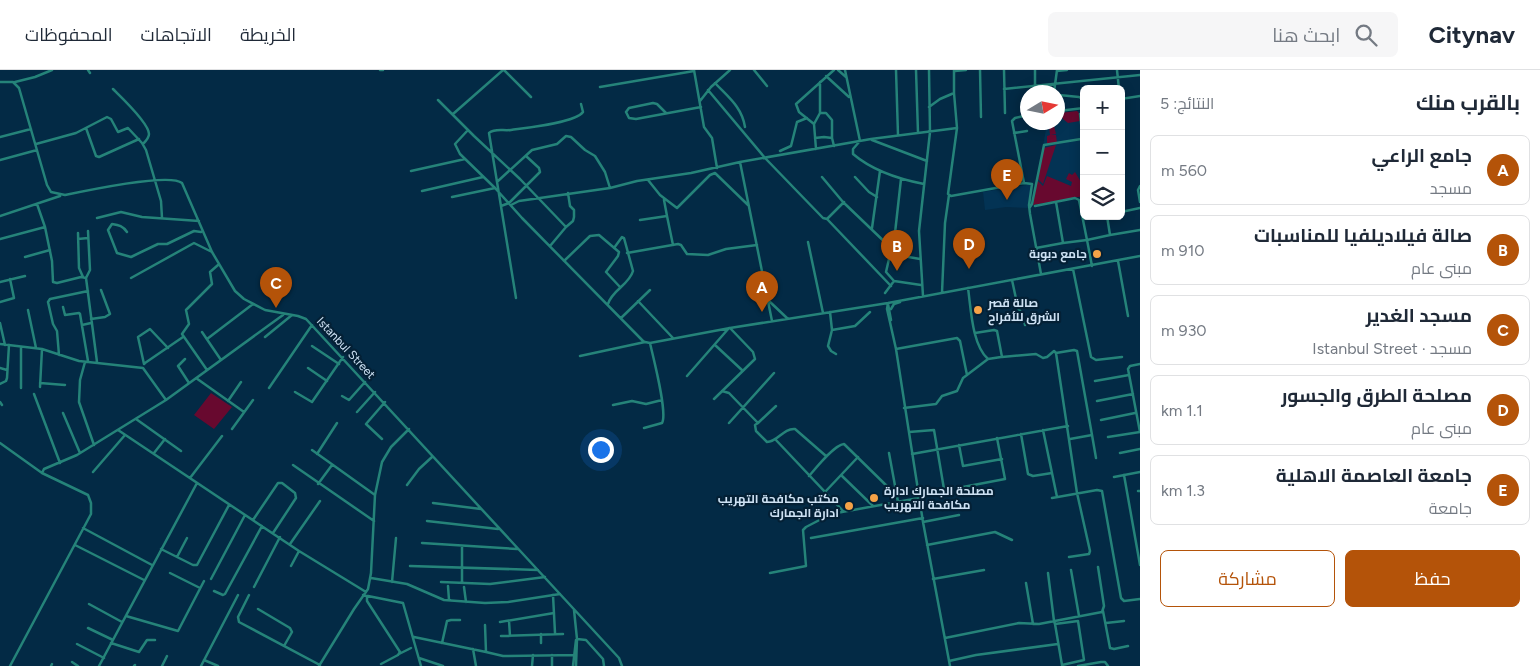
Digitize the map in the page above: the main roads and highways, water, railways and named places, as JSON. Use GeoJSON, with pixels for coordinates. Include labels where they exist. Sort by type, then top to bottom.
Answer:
{"type":"FeatureCollection","features":[{"type":"Feature","properties":{"kind":"place","name":"جامعة العاصمة الاهلية"},"geometry":{"type":"Point","coordinates":[1007,200]}},
{"type":"Feature","properties":{"kind":"place","name":"جامع دبوبة"},"geometry":{"type":"Point","coordinates":[1097,254]}},
{"type":"Feature","properties":{"kind":"place","name":"مصلحة الطرق والجسور"},"geometry":{"type":"Point","coordinates":[969,269]}},
{"type":"Feature","properties":{"kind":"place","name":"صالة فيلاديلفيا للمناسبات"},"geometry":{"type":"Point","coordinates":[897,271]}},
{"type":"Feature","properties":{"kind":"place","name":"مسجد الغدير"},"geometry":{"type":"Point","coordinates":[276,308]}},
{"type":"Feature","properties":{"kind":"place","name":"صالة قصر الشرق للأفراح"},"geometry":{"type":"Point","coordinates":[978,310]}},
{"type":"Feature","properties":{"kind":"place","name":"جامع الراعي"},"geometry":{"type":"Point","coordinates":[762,312]}},
{"type":"Feature","properties":{"kind":"place","name":"مصلحة الجمارك ادارة مكافحة التهريب"},"geometry":{"type":"Point","coordinates":[874,498]}},
{"type":"Feature","properties":{"kind":"place","name":"مكتب مكافحة التهريب ادارة الجمارك"},"geometry":{"type":"Point","coordinates":[849,506]}}]}
